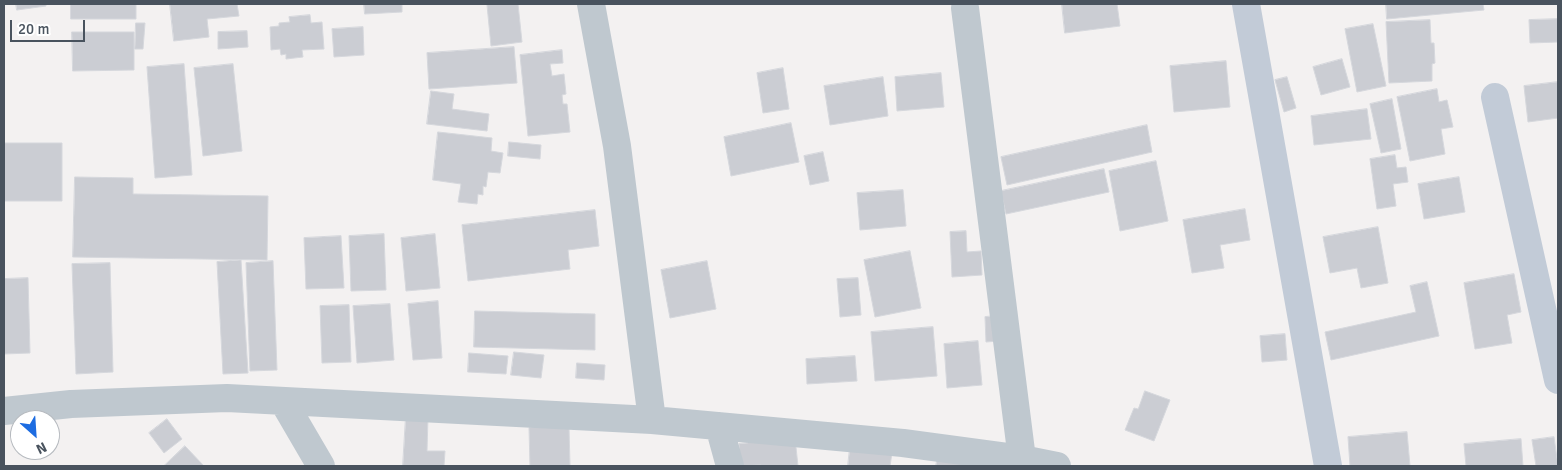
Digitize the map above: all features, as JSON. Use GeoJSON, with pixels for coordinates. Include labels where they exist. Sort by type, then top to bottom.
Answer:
{"type":"FeatureCollection","features":[{"type":"Feature","properties":{"kind":"street"},"geometry":{"type":"LineString","coordinates":[[591,4],[617,146],[652,420]]}},
{"type":"Feature","properties":{"kind":"street"},"geometry":{"type":"LineString","coordinates":[[1246,4],[1328,466]]}},
{"type":"Feature","properties":{"kind":"street"},"geometry":{"type":"LineString","coordinates":[[965,8],[1022,459]]}},
{"type":"Feature","properties":{"kind":"street"},"geometry":{"type":"LineString","coordinates":[[1495,97],[1558,380]]}},
{"type":"Feature","properties":{"kind":"street"},"geometry":{"type":"LineString","coordinates":[[4,411],[71,404],[227,398],[652,420],[903,443],[1022,459],[1057,466]]}},
{"type":"Feature","properties":{"kind":"street"},"geometry":{"type":"LineString","coordinates":[[283,401],[320,466]]}},
{"type":"Feature","properties":{"kind":"street"},"geometry":{"type":"LineString","coordinates":[[719,426],[730,466]]}},
{"type":"Feature","properties":{"kind":"building"},"geometry":{"type":"Polygon","coordinates":[[[16,4],[46,4],[46,6],[17,10],[16,4]]]}},
{"type":"Feature","properties":{"kind":"building"},"geometry":{"type":"Polygon","coordinates":[[[71,4],[136,4],[136,19],[71,19],[71,4]]]}},
{"type":"Feature","properties":{"kind":"building"},"geometry":{"type":"Polygon","coordinates":[[[170,4],[237,4],[239,16],[207,19],[209,37],[174,41],[170,4]]]}},
{"type":"Feature","properties":{"kind":"building"},"geometry":{"type":"Polygon","coordinates":[[[364,4],[402,4],[402,12],[365,14],[364,4]]]}},
{"type":"Feature","properties":{"kind":"building"},"geometry":{"type":"Polygon","coordinates":[[[518,4],[522,42],[491,46],[487,5],[518,4]]]}},
{"type":"Feature","properties":{"kind":"building"},"geometry":{"type":"Polygon","coordinates":[[[1062,4],[1117,4],[1120,26],[1065,33],[1062,4]]]}},
{"type":"Feature","properties":{"kind":"building"},"geometry":{"type":"Polygon","coordinates":[[[1386,4],[1483,4],[1484,10],[1387,19],[1386,4]]]}},
{"type":"Feature","properties":{"kind":"building"},"geometry":{"type":"Polygon","coordinates":[[[310,15],[311,23],[322,22],[324,49],[302,50],[303,57],[286,59],[286,54],[281,55],[280,49],[271,50],[270,27],[279,26],[279,23],[290,22],[289,17],[310,15]]]}},
{"type":"Feature","properties":{"kind":"building"},"geometry":{"type":"Polygon","coordinates":[[[1558,19],[1558,42],[1530,43],[1529,20],[1558,19]]]}},
{"type":"Feature","properties":{"kind":"building"},"geometry":{"type":"Polygon","coordinates":[[[1430,20],[1431,43],[1434,43],[1435,63],[1432,64],[1432,81],[1389,83],[1386,22],[1430,20]]]}},
{"type":"Feature","properties":{"kind":"building"},"geometry":{"type":"Polygon","coordinates":[[[136,23],[145,23],[143,49],[135,49],[136,23]]]}},
{"type":"Feature","properties":{"kind":"building"},"geometry":{"type":"Polygon","coordinates":[[[1373,24],[1386,86],[1357,92],[1345,29],[1373,24]]]}},
{"type":"Feature","properties":{"kind":"building"},"geometry":{"type":"Polygon","coordinates":[[[363,27],[364,55],[334,57],[332,29],[363,27]]]}},
{"type":"Feature","properties":{"kind":"building"},"geometry":{"type":"Polygon","coordinates":[[[247,31],[248,47],[218,49],[218,32],[247,31]]]}},
{"type":"Feature","properties":{"kind":"building"},"geometry":{"type":"Polygon","coordinates":[[[72,32],[134,32],[134,70],[73,71],[72,32]]]}},
{"type":"Feature","properties":{"kind":"building"},"geometry":{"type":"Polygon","coordinates":[[[514,47],[517,83],[429,89],[427,53],[514,47]]]}},
{"type":"Feature","properties":{"kind":"building"},"geometry":{"type":"Polygon","coordinates":[[[562,50],[563,63],[550,64],[552,76],[564,74],[566,94],[562,95],[563,104],[567,104],[570,132],[528,136],[520,55],[562,50]]]}},
{"type":"Feature","properties":{"kind":"building"},"geometry":{"type":"Polygon","coordinates":[[[1342,59],[1350,87],[1321,95],[1313,67],[1342,59]]]}},
{"type":"Feature","properties":{"kind":"building"},"geometry":{"type":"Polygon","coordinates":[[[1226,61],[1230,107],[1174,112],[1170,66],[1226,61]]]}},
{"type":"Feature","properties":{"kind":"building"},"geometry":{"type":"Polygon","coordinates":[[[184,64],[192,175],[155,178],[147,67],[184,64]]]}},
{"type":"Feature","properties":{"kind":"building"},"geometry":{"type":"Polygon","coordinates":[[[233,64],[242,151],[203,156],[194,68],[233,64]]]}},
{"type":"Feature","properties":{"kind":"building"},"geometry":{"type":"Polygon","coordinates":[[[783,68],[789,109],[763,113],[757,73],[783,68]]]}},
{"type":"Feature","properties":{"kind":"building"},"geometry":{"type":"Polygon","coordinates":[[[941,73],[944,107],[897,111],[895,77],[941,73]]]}},
{"type":"Feature","properties":{"kind":"building"},"geometry":{"type":"Polygon","coordinates":[[[883,77],[888,116],[830,125],[824,86],[883,77]]]}},
{"type":"Feature","properties":{"kind":"building"},"geometry":{"type":"Polygon","coordinates":[[[1287,77],[1296,108],[1284,112],[1275,80],[1287,77]]]}},
{"type":"Feature","properties":{"kind":"building"},"geometry":{"type":"Polygon","coordinates":[[[1558,82],[1558,118],[1528,122],[1524,86],[1558,82]]]}},
{"type":"Feature","properties":{"kind":"building"},"geometry":{"type":"Polygon","coordinates":[[[1437,89],[1439,102],[1447,100],[1453,127],[1441,129],[1445,154],[1410,161],[1397,97],[1437,89]]]}},
{"type":"Feature","properties":{"kind":"building"},"geometry":{"type":"Polygon","coordinates":[[[431,91],[454,94],[452,109],[489,114],[487,131],[427,124],[431,91]]]}},
{"type":"Feature","properties":{"kind":"building"},"geometry":{"type":"Polygon","coordinates":[[[1392,99],[1401,149],[1381,153],[1370,104],[1392,99]]]}},
{"type":"Feature","properties":{"kind":"building"},"geometry":{"type":"Polygon","coordinates":[[[1367,109],[1371,139],[1314,145],[1311,116],[1367,109]]]}},
{"type":"Feature","properties":{"kind":"building"},"geometry":{"type":"Polygon","coordinates":[[[791,123],[799,162],[731,176],[724,137],[791,123]]]}},
{"type":"Feature","properties":{"kind":"building"},"geometry":{"type":"Polygon","coordinates":[[[1147,125],[1152,152],[1007,185],[1001,157],[1147,125]]]}},
{"type":"Feature","properties":{"kind":"building"},"geometry":{"type":"Polygon","coordinates":[[[438,132],[492,138],[491,151],[503,153],[500,173],[488,172],[486,187],[483,186],[483,195],[478,194],[477,204],[458,202],[461,184],[433,180],[438,132]]]}},
{"type":"Feature","properties":{"kind":"building"},"geometry":{"type":"Polygon","coordinates":[[[509,142],[541,145],[540,159],[508,156],[509,142]]]}},
{"type":"Feature","properties":{"kind":"building"},"geometry":{"type":"Polygon","coordinates":[[[4,143],[62,143],[62,201],[4,201],[4,143]]]}},
{"type":"Feature","properties":{"kind":"building"},"geometry":{"type":"Polygon","coordinates":[[[823,152],[829,181],[810,185],[804,156],[823,152]]]}},
{"type":"Feature","properties":{"kind":"building"},"geometry":{"type":"Polygon","coordinates":[[[1395,155],[1397,168],[1406,167],[1408,182],[1393,184],[1396,206],[1377,209],[1370,159],[1395,155]]]}},
{"type":"Feature","properties":{"kind":"building"},"geometry":{"type":"Polygon","coordinates":[[[1156,161],[1168,221],[1120,231],[1109,171],[1156,161]]]}},
{"type":"Feature","properties":{"kind":"building"},"geometry":{"type":"Polygon","coordinates":[[[1104,169],[1109,192],[1006,214],[1001,191],[1104,169]]]}},
{"type":"Feature","properties":{"kind":"building"},"geometry":{"type":"Polygon","coordinates":[[[75,177],[133,178],[133,194],[268,196],[267,260],[73,257],[75,177]]]}},
{"type":"Feature","properties":{"kind":"building"},"geometry":{"type":"Polygon","coordinates":[[[1459,177],[1465,212],[1424,219],[1418,184],[1459,177]]]}},
{"type":"Feature","properties":{"kind":"building"},"geometry":{"type":"Polygon","coordinates":[[[903,190],[906,226],[860,230],[857,193],[903,190]]]}},
{"type":"Feature","properties":{"kind":"building"},"geometry":{"type":"Polygon","coordinates":[[[1245,209],[1250,240],[1220,245],[1224,268],[1192,273],[1183,220],[1245,209]]]}},
{"type":"Feature","properties":{"kind":"building"},"geometry":{"type":"Polygon","coordinates":[[[595,210],[599,246],[568,250],[570,269],[468,281],[462,225],[595,210]]]}},
{"type":"Feature","properties":{"kind":"building"},"geometry":{"type":"Polygon","coordinates":[[[1378,227],[1388,283],[1361,288],[1357,268],[1330,273],[1323,237],[1378,227]]]}},
{"type":"Feature","properties":{"kind":"building"},"geometry":{"type":"Polygon","coordinates":[[[966,231],[967,252],[981,251],[982,275],[952,277],[950,232],[966,231]]]}},
{"type":"Feature","properties":{"kind":"building"},"geometry":{"type":"Polygon","coordinates":[[[384,234],[386,290],[351,291],[349,236],[384,234]]]}},
{"type":"Feature","properties":{"kind":"building"},"geometry":{"type":"Polygon","coordinates":[[[435,234],[440,288],[406,291],[401,238],[435,234]]]}},
{"type":"Feature","properties":{"kind":"building"},"geometry":{"type":"Polygon","coordinates":[[[341,236],[344,288],[306,289],[304,238],[341,236]]]}},
{"type":"Feature","properties":{"kind":"building"},"geometry":{"type":"Polygon","coordinates":[[[910,251],[921,308],[875,317],[864,260],[910,251]]]}},
{"type":"Feature","properties":{"kind":"building"},"geometry":{"type":"Polygon","coordinates":[[[241,260],[248,373],[223,374],[217,262],[241,260]]]}},
{"type":"Feature","properties":{"kind":"building"},"geometry":{"type":"Polygon","coordinates":[[[273,261],[277,370],[250,371],[246,263],[273,261]]]}},
{"type":"Feature","properties":{"kind":"building"},"geometry":{"type":"Polygon","coordinates":[[[707,261],[716,309],[670,318],[661,270],[707,261]]]}},
{"type":"Feature","properties":{"kind":"building"},"geometry":{"type":"Polygon","coordinates":[[[110,263],[113,372],[76,374],[72,264],[110,263]]]}},
{"type":"Feature","properties":{"kind":"building"},"geometry":{"type":"Polygon","coordinates":[[[1514,274],[1521,312],[1507,315],[1512,343],[1475,349],[1464,283],[1514,274]]]}},
{"type":"Feature","properties":{"kind":"building"},"geometry":{"type":"Polygon","coordinates":[[[28,278],[30,353],[4,354],[4,279],[28,278]]]}},
{"type":"Feature","properties":{"kind":"building"},"geometry":{"type":"Polygon","coordinates":[[[858,278],[861,315],[840,317],[837,279],[858,278]]]}},
{"type":"Feature","properties":{"kind":"building"},"geometry":{"type":"Polygon","coordinates":[[[1427,282],[1439,336],[1331,360],[1325,332],[1416,312],[1410,286],[1427,282]]]}},
{"type":"Feature","properties":{"kind":"building"},"geometry":{"type":"Polygon","coordinates":[[[438,301],[442,358],[413,360],[408,304],[438,301]]]}},
{"type":"Feature","properties":{"kind":"building"},"geometry":{"type":"Polygon","coordinates":[[[390,304],[394,360],[357,363],[353,306],[390,304]]]}},
{"type":"Feature","properties":{"kind":"building"},"geometry":{"type":"Polygon","coordinates":[[[349,305],[351,362],[322,363],[320,306],[349,305]]]}},
{"type":"Feature","properties":{"kind":"building"},"geometry":{"type":"Polygon","coordinates":[[[475,311],[595,314],[595,350],[474,347],[475,311]]]}},
{"type":"Feature","properties":{"kind":"building"},"geometry":{"type":"Polygon","coordinates":[[[997,316],[999,341],[986,342],[985,317],[997,316]]]}},
{"type":"Feature","properties":{"kind":"building"},"geometry":{"type":"Polygon","coordinates":[[[933,327],[937,376],[875,381],[871,332],[933,327]]]}},
{"type":"Feature","properties":{"kind":"building"},"geometry":{"type":"Polygon","coordinates":[[[1285,334],[1287,360],[1262,362],[1260,336],[1285,334]]]}},
{"type":"Feature","properties":{"kind":"building"},"geometry":{"type":"Polygon","coordinates":[[[978,341],[982,385],[947,388],[944,344],[978,341]]]}},
{"type":"Feature","properties":{"kind":"building"},"geometry":{"type":"Polygon","coordinates":[[[514,352],[544,355],[541,378],[511,375],[514,352]]]}},
{"type":"Feature","properties":{"kind":"building"},"geometry":{"type":"Polygon","coordinates":[[[469,353],[508,356],[506,374],[468,372],[469,353]]]}},
{"type":"Feature","properties":{"kind":"building"},"geometry":{"type":"Polygon","coordinates":[[[855,356],[857,381],[807,384],[806,359],[855,356]]]}},
{"type":"Feature","properties":{"kind":"building"},"geometry":{"type":"Polygon","coordinates":[[[577,363],[605,365],[604,380],[576,378],[577,363]]]}},
{"type":"Feature","properties":{"kind":"building"},"geometry":{"type":"Polygon","coordinates":[[[1145,391],[1170,400],[1154,441],[1125,430],[1134,408],[1138,409],[1145,391]]]}},
{"type":"Feature","properties":{"kind":"building"},"geometry":{"type":"Polygon","coordinates":[[[406,416],[428,417],[427,451],[445,451],[444,466],[403,466],[406,416]]]}},
{"type":"Feature","properties":{"kind":"building"},"geometry":{"type":"Polygon","coordinates":[[[167,419],[182,439],[164,453],[149,433],[167,419]]]}},
{"type":"Feature","properties":{"kind":"building"},"geometry":{"type":"Polygon","coordinates":[[[569,427],[570,466],[530,466],[529,428],[569,427]]]}},
{"type":"Feature","properties":{"kind":"building"},"geometry":{"type":"Polygon","coordinates":[[[1407,432],[1410,466],[1350,466],[1348,437],[1407,432]]]}},
{"type":"Feature","properties":{"kind":"building"},"geometry":{"type":"Polygon","coordinates":[[[1554,437],[1558,466],[1536,466],[1532,440],[1554,437]]]}},
{"type":"Feature","properties":{"kind":"building"},"geometry":{"type":"Polygon","coordinates":[[[795,438],[798,466],[741,466],[739,444],[795,438]]]}},
{"type":"Feature","properties":{"kind":"building"},"geometry":{"type":"Polygon","coordinates":[[[1521,439],[1523,466],[1466,466],[1464,444],[1521,439]]]}},
{"type":"Feature","properties":{"kind":"building"},"geometry":{"type":"Polygon","coordinates":[[[185,446],[204,466],[164,466],[185,446]]]}},
{"type":"Feature","properties":{"kind":"building"},"geometry":{"type":"Polygon","coordinates":[[[850,448],[892,453],[890,466],[848,466],[850,448]]]}},
{"type":"Feature","properties":{"kind":"building"},"geometry":{"type":"Polygon","coordinates":[[[937,461],[968,463],[968,466],[936,466],[937,461]]]}}]}
